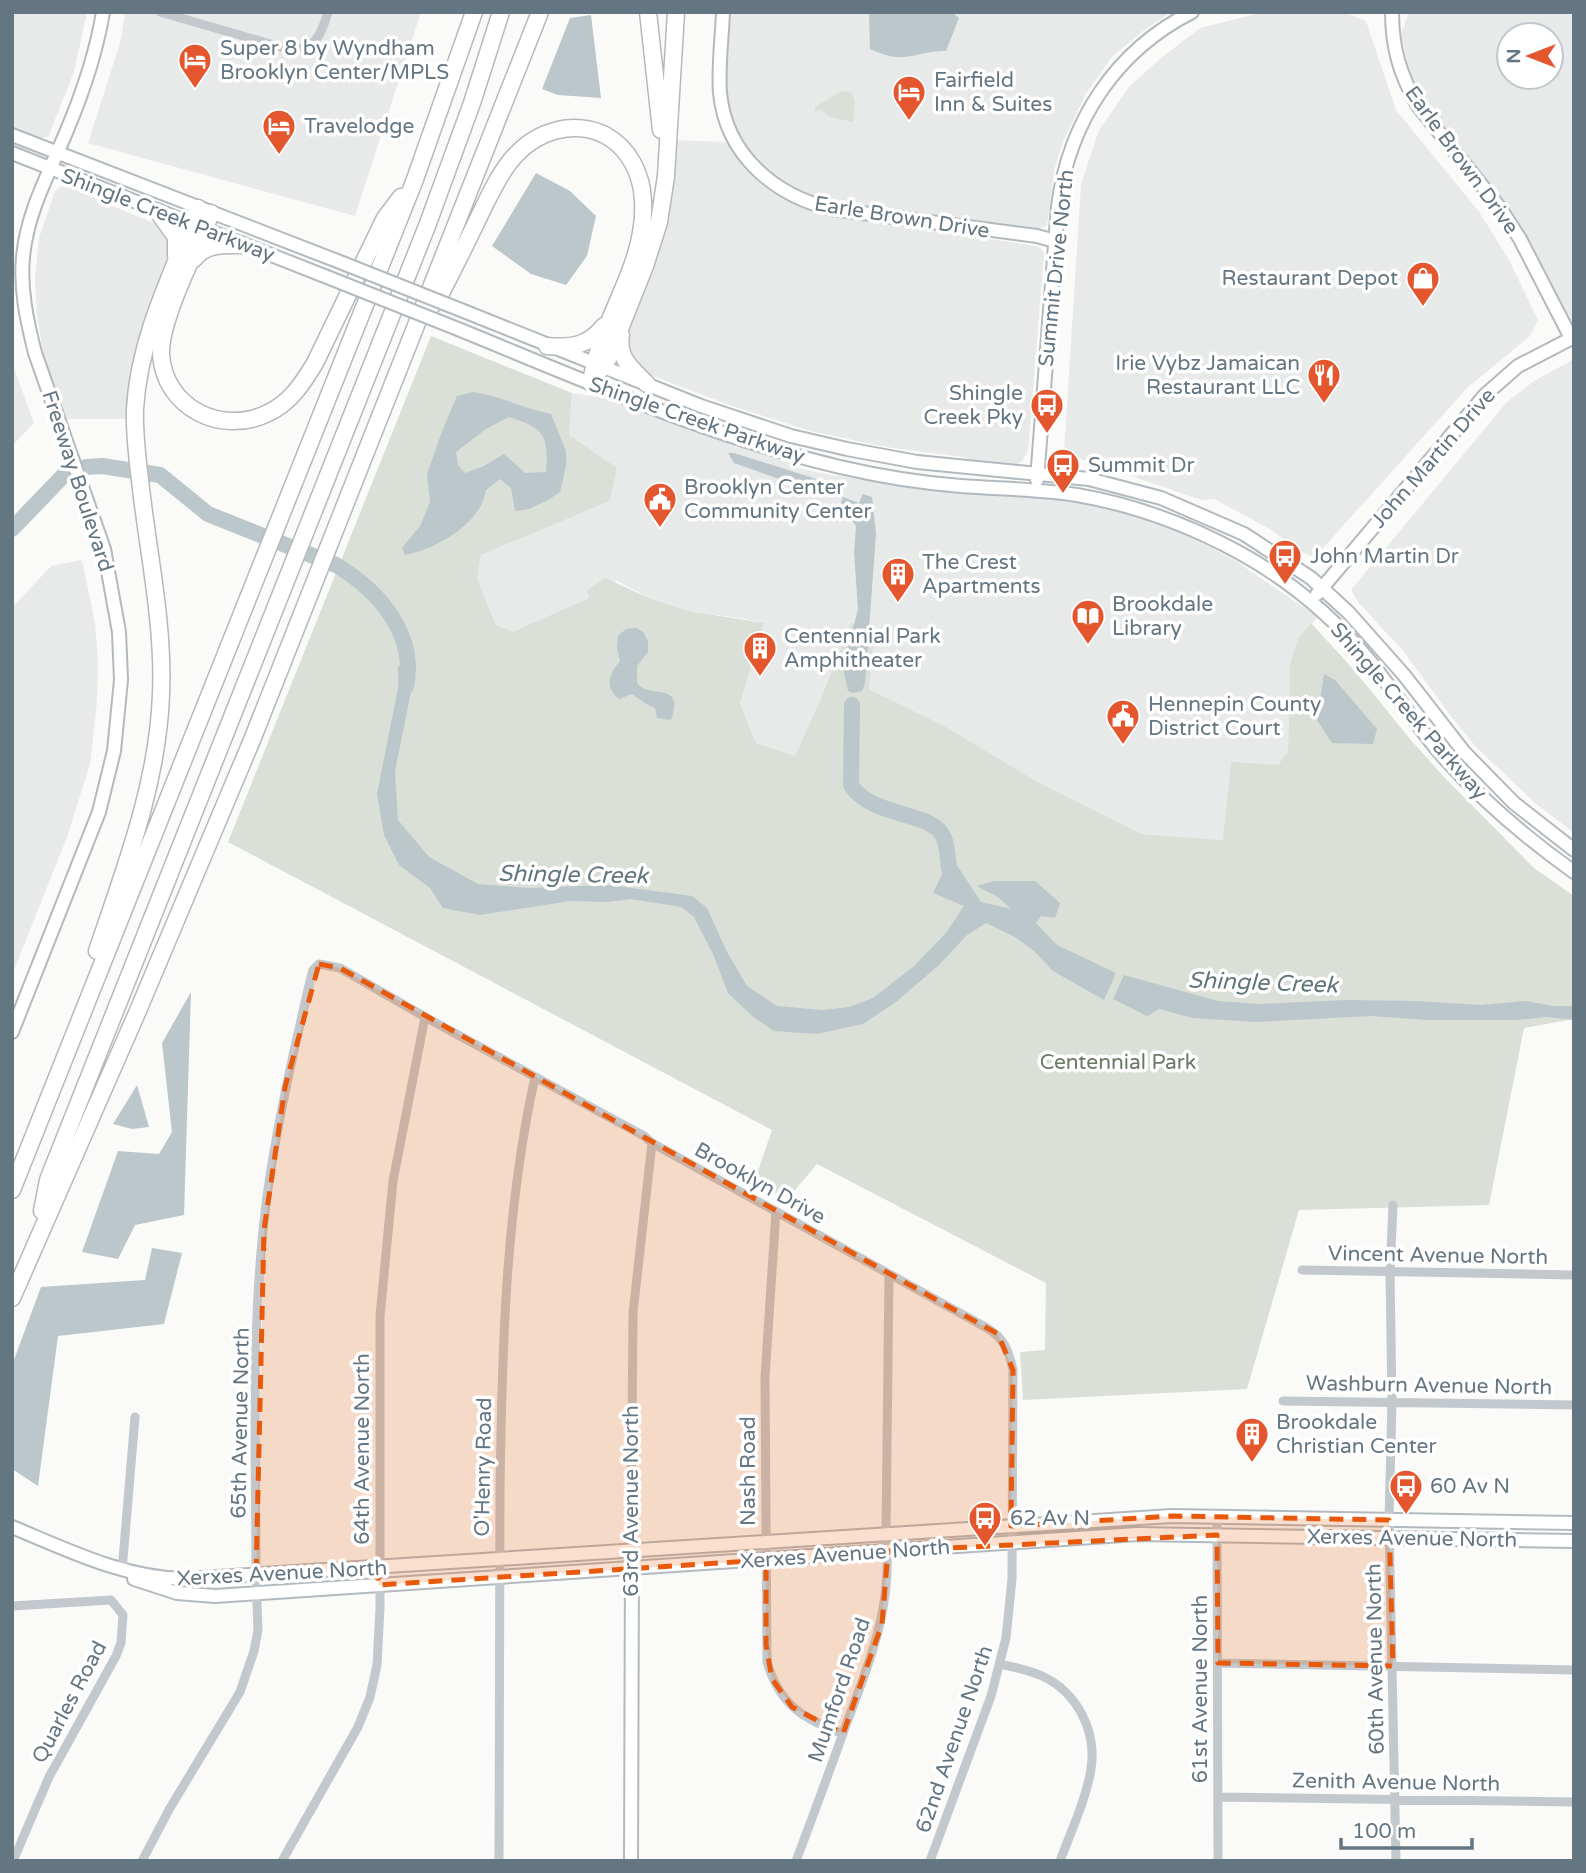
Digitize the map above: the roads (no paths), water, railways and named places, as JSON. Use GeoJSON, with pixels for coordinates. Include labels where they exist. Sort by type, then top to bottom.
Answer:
{"type":"FeatureCollection","features":[{"type":"Feature","properties":{"kind":"highway"},"geometry":{"type":"LineString","coordinates":[[12,1190],[414,181],[474,12]]}},
{"type":"Feature","properties":{"kind":"highway"},"geometry":{"type":"LineString","coordinates":[[36,1240],[48,1180],[439,193],[480,81],[501,12]]}},
{"type":"Feature","properties":{"kind":"highway"},"geometry":{"type":"LineString","coordinates":[[12,1298],[202,859],[540,12]]}},
{"type":"Feature","properties":{"kind":"highway"},"geometry":{"type":"LineString","coordinates":[[648,12],[661,130],[662,206]]}},
{"type":"Feature","properties":{"kind":"highway"},"geometry":{"type":"LineString","coordinates":[[647,384],[628,365],[621,353],[621,334],[653,241],[662,206],[676,12]]}},
{"type":"Feature","properties":{"kind":"highway"},"geometry":{"type":"LineString","coordinates":[[418,320],[439,297],[496,182],[526,143],[546,133],[564,129],[593,131],[610,139],[629,157],[638,174],[643,200],[641,225],[631,269],[607,323],[591,340],[570,348],[547,346]]}},
{"type":"Feature","properties":{"kind":"highway"},"geometry":{"type":"LineString","coordinates":[[158,212],[176,237],[181,267],[162,341],[162,360],[170,385],[187,406],[203,416],[230,421],[259,417],[284,403],[306,378],[385,218],[414,181]]}},
{"type":"Feature","properties":{"kind":"highway"},"geometry":{"type":"LineString","coordinates":[[42,1112],[127,863],[156,748],[161,697],[161,650],[135,448],[136,395],[141,363],[155,316],[181,267],[204,210]]}},
{"type":"Feature","properties":{"kind":"highway"},"geometry":{"type":"LineString","coordinates":[[181,267],[205,249],[243,245]]}},
{"type":"Feature","properties":{"kind":"highway"},"geometry":{"type":"LineString","coordinates":[[591,383],[620,296]]}},
{"type":"Feature","properties":{"kind":"highway"},"geometry":{"type":"LineString","coordinates":[[598,365],[628,312]]}},
{"type":"Feature","properties":{"kind":"street","name":"Freeway Boulevard"},"geometry":{"type":"LineString","coordinates":[[12,1032],[99,812],[115,742],[121,680],[118,632],[104,550],[35,353],[22,282],[26,236],[38,197],[86,79],[103,12]]}},
{"type":"Feature","properties":{"kind":"street"},"geometry":{"type":"LineString","coordinates":[[160,12],[295,49],[313,43],[320,36],[328,12]]}},
{"type":"Feature","properties":{"kind":"street","name":"Earle Brown Drive"},"geometry":{"type":"LineString","coordinates":[[723,12],[720,96],[728,125],[738,146],[756,170],[786,193],[809,204],[832,209],[1038,236],[1055,241]]}},
{"type":"Feature","properties":{"kind":"street","name":"Summit Drive North"},"geometry":{"type":"LineString","coordinates":[[1037,491],[1055,241],[1064,172],[1071,145],[1083,118],[1114,72],[1138,48],[1164,28],[1192,12]]}},
{"type":"Feature","properties":{"kind":"street","name":"Earle Brown Drive"},"geometry":{"type":"LineString","coordinates":[[1392,12],[1394,44],[1403,80],[1418,106],[1507,219],[1572,338]]}},
{"type":"Feature","properties":{"kind":"street","name":"Shingle Creek Parkway"},"geometry":{"type":"LineString","coordinates":[[12,135],[748,423],[847,449],[960,468],[1037,472],[1112,484],[1177,504],[1244,534],[1280,556],[1349,612],[1378,643],[1450,737],[1480,769],[1514,803],[1574,850]]}},
{"type":"Feature","properties":{"kind":"street","name":"Shingle Creek Parkway"},"geometry":{"type":"LineString","coordinates":[[12,153],[591,383],[743,440],[816,461],[933,483],[1076,495],[1170,520],[1243,554],[1310,601],[1366,656],[1438,751],[1466,781],[1541,848],[1574,872]]}},
{"type":"Feature","properties":{"kind":"street","name":"John Martin Drive"},"geometry":{"type":"LineString","coordinates":[[1310,601],[1485,395],[1518,366],[1572,338]]}},
{"type":"Feature","properties":{"kind":"street","name":"Brooklyn Drive"},"geometry":{"type":"LineString","coordinates":[[319,964],[340,968],[998,1335],[1006,1345],[1013,1370],[1012,1543]]}},
{"type":"Feature","properties":{"kind":"street","name":"65th Avenue North"},"geometry":{"type":"LineString","coordinates":[[142,1861],[170,1808],[240,1692],[254,1651],[258,1619],[257,1354],[264,1230],[285,1087],[313,970],[319,964]]}},
{"type":"Feature","properties":{"kind":"street","name":"64th Avenue North"},"geometry":{"type":"LineString","coordinates":[[282,1861],[344,1753],[369,1697],[377,1665],[380,1316],[393,1181],[425,1017]]}},
{"type":"Feature","properties":{"kind":"street","name":"O'Henry Road"},"geometry":{"type":"LineString","coordinates":[[499,1861],[501,1381],[509,1246],[535,1077]]}},
{"type":"Feature","properties":{"kind":"street","name":"63rd Avenue North"},"geometry":{"type":"LineString","coordinates":[[631,1861],[633,1313],[652,1143]]}},
{"type":"Feature","properties":{"kind":"street","name":"60th Avenue North"},"geometry":{"type":"LineString","coordinates":[[1393,1205],[1390,1273],[1392,1402],[1389,1520],[1396,1861]]}},
{"type":"Feature","properties":{"kind":"street","name":"Nash Road"},"geometry":{"type":"LineString","coordinates":[[776,1211],[766,1340],[766,1645],[772,1679],[792,1707],[806,1718],[843,1734]]}},
{"type":"Feature","properties":{"kind":"street","name":"Vincent Avenue North"},"geometry":{"type":"LineString","coordinates":[[1302,1270],[1574,1275]]}},
{"type":"Feature","properties":{"kind":"street","name":"Mumford Road"},"geometry":{"type":"LineString","coordinates":[[796,1861],[882,1625],[888,1572],[889,1274]]}},
{"type":"Feature","properties":{"kind":"street","name":"Washburn Avenue North"},"geometry":{"type":"LineString","coordinates":[[1283,1401],[1574,1405]]}},
{"type":"Feature","properties":{"kind":"street"},"geometry":{"type":"LineString","coordinates":[[122,1572],[135,1417]]}},
{"type":"Feature","properties":{"kind":"street","name":"Xerxes Avenue North"},"geometry":{"type":"LineString","coordinates":[[122,1572],[172,1579],[256,1576],[1136,1517],[1217,1516],[1574,1523]]}},
{"type":"Feature","properties":{"kind":"street","name":"61st Avenue North"},"geometry":{"type":"LineString","coordinates":[[1217,1516],[1218,1861]]}},
{"type":"Feature","properties":{"kind":"street","name":"Xerxes Avenue North"},"geometry":{"type":"LineString","coordinates":[[12,1527],[143,1583],[177,1593],[215,1596],[1137,1534],[1574,1541]]}},
{"type":"Feature","properties":{"kind":"street","name":"62nd Avenue North"},"geometry":{"type":"LineString","coordinates":[[930,1861],[991,1696],[1000,1664],[1010,1609],[1012,1543]]}},
{"type":"Feature","properties":{"kind":"street","name":"Quarles Road"},"geometry":{"type":"LineString","coordinates":[[12,1606],[111,1600],[123,1615],[123,1629],[116,1656],[49,1777],[13,1861]]}},
{"type":"Feature","properties":{"kind":"street"},"geometry":{"type":"LineString","coordinates":[[1218,1663],[1574,1670]]}},
{"type":"Feature","properties":{"kind":"street"},"geometry":{"type":"LineString","coordinates":[[1000,1664],[1043,1676],[1058,1685],[1072,1698],[1089,1730],[1093,1749],[1088,1785],[1060,1861]]}},
{"type":"Feature","properties":{"kind":"street","name":"Zenith Avenue North"},"geometry":{"type":"LineString","coordinates":[[1218,1797],[1574,1802]]}},
{"type":"Feature","properties":{"kind":"waterway","name":"Shingle Creek"},"geometry":{"type":"LineString","coordinates":[[12,529],[63,476],[86,467],[102,466],[160,475],[208,514],[336,565],[366,587],[391,615],[400,631],[408,667],[406,686]]}},
{"type":"Feature","properties":{"kind":"waterway"},"geometry":{"type":"LineString","coordinates":[[852,705],[851,785],[873,804],[916,818],[938,829],[946,843],[952,881]]}},
{"type":"Feature","properties":{"kind":"place","name":"Super 8 by Wyndham Brooklyn Center/MPLS"},"geometry":{"type":"Point","coordinates":[195,90]}},
{"type":"Feature","properties":{"kind":"place","name":"Fairfield Inn & Suites"},"geometry":{"type":"Point","coordinates":[909,122]}},
{"type":"Feature","properties":{"kind":"place","name":"Travelodge"},"geometry":{"type":"Point","coordinates":[279,156]}},
{"type":"Feature","properties":{"kind":"place","name":"Restaurant Depot"},"geometry":{"type":"Point","coordinates":[1423,308]}},
{"type":"Feature","properties":{"kind":"place","name":"Irie Vybz Jamaican Restaurant LLC"},"geometry":{"type":"Point","coordinates":[1324,405]}},
{"type":"Feature","properties":{"kind":"place","name":"Shingle Creek Pky"},"geometry":{"type":"Point","coordinates":[1047,435]}},
{"type":"Feature","properties":{"kind":"place","name":"Summit Dr"},"geometry":{"type":"Point","coordinates":[1063,495]}},
{"type":"Feature","properties":{"kind":"place","name":"Brooklyn Center Community Center"},"geometry":{"type":"Point","coordinates":[660,529]}},
{"type":"Feature","properties":{"kind":"place","name":"John Martin Dr"},"geometry":{"type":"Point","coordinates":[1285,586]}},
{"type":"Feature","properties":{"kind":"place","name":"The Crest Apartments"},"geometry":{"type":"Point","coordinates":[898,604]}},
{"type":"Feature","properties":{"kind":"place","name":"Brookdale Library"},"geometry":{"type":"Point","coordinates":[1088,646]}},
{"type":"Feature","properties":{"kind":"place","name":"Centennial Park Amphitheater"},"geometry":{"type":"Point","coordinates":[760,678]}},
{"type":"Feature","properties":{"kind":"place","name":"Hennepin County District Court"},"geometry":{"type":"Point","coordinates":[1123,746]}},
{"type":"Feature","properties":{"kind":"place","name":"Brookdale Christian Center"},"geometry":{"type":"Point","coordinates":[1252,1464]}},
{"type":"Feature","properties":{"kind":"place","name":"60 Av N"},"geometry":{"type":"Point","coordinates":[1406,1516]}},
{"type":"Feature","properties":{"kind":"place","name":"62 Av N"},"geometry":{"type":"Point","coordinates":[985,1548]}},
{"type":"Feature","properties":{"kind":"park label","name":"Centennial Park"},"geometry":{"type":"Point","coordinates":[1118,1062]}}]}
